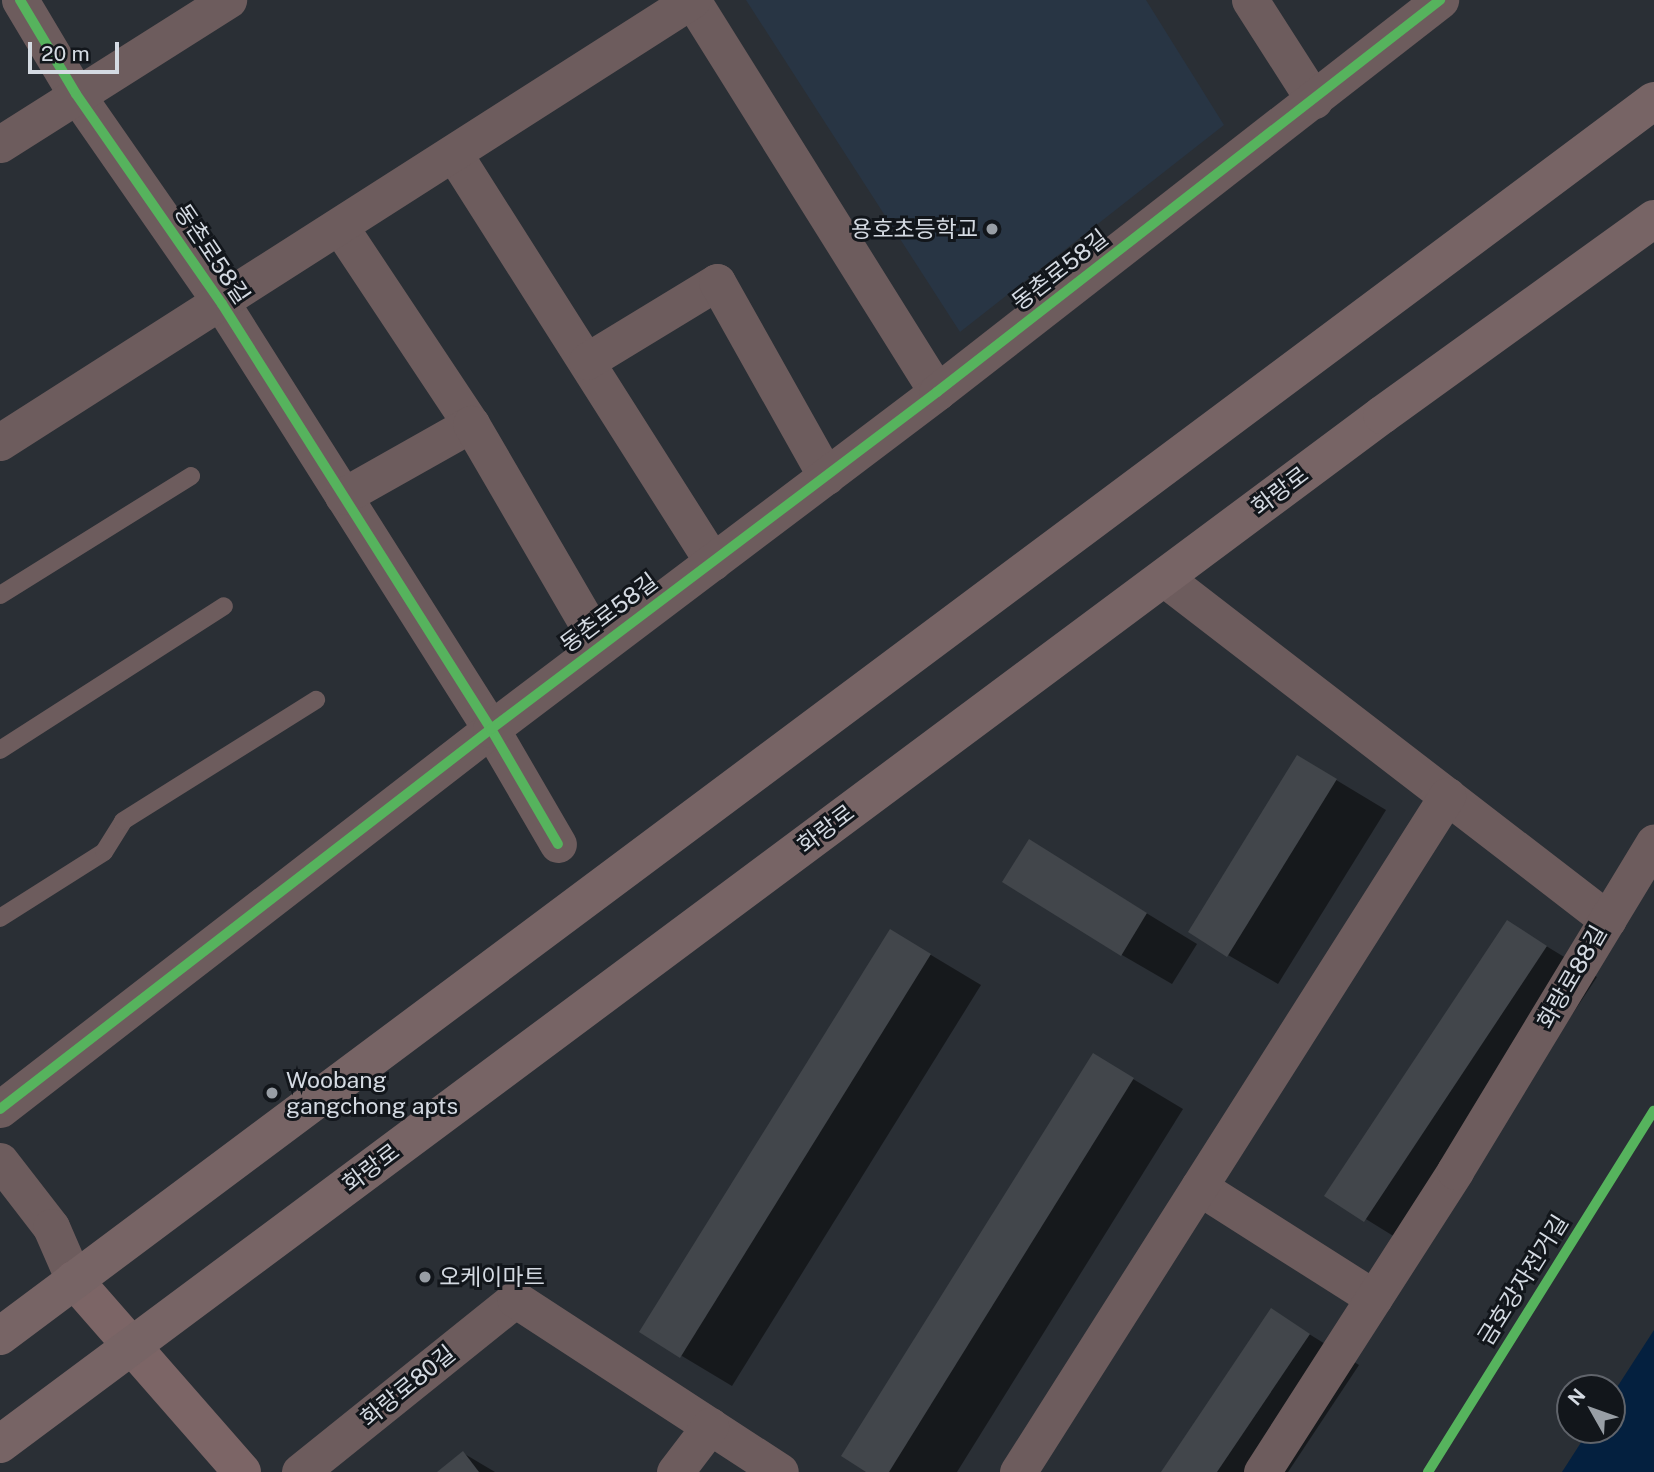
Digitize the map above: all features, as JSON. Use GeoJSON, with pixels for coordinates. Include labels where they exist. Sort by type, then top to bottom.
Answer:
{"type":"FeatureCollection","features":[{"type":"Feature","properties":{"kind":"main road"},"geometry":{"type":"LineString","coordinates":[[0,1335],[1654,100]]}},
{"type":"Feature","properties":{"kind":"main road","name":"화랑로"},"geometry":{"type":"LineString","coordinates":[[0,1444],[1164,578],[1654,219]]}},
{"type":"Feature","properties":{"kind":"street","name":"동촌로58길"},"geometry":{"type":"LineString","coordinates":[[20,0],[76,94],[222,304],[491,729],[937,392],[1440,0]]}},
{"type":"Feature","properties":{"kind":"street"},"geometry":{"type":"LineString","coordinates":[[0,144],[76,94],[184,11],[228,0]]}},
{"type":"Feature","properties":{"kind":"street"},"geometry":{"type":"LineString","coordinates":[[0,442],[222,304],[692,0],[769,118],[937,392]]}},
{"type":"Feature","properties":{"kind":"street"},"geometry":{"type":"LineString","coordinates":[[1250,0],[1314,100]]}},
{"type":"Feature","properties":{"kind":"street"},"geometry":{"type":"LineString","coordinates":[[454,154],[713,562]]}},
{"type":"Feature","properties":{"kind":"street"},"geometry":{"type":"LineString","coordinates":[[341,227],[471,424],[600,646]]}},
{"type":"Feature","properties":{"kind":"street"},"geometry":{"type":"LineString","coordinates":[[587,361],[717,282],[826,476]]}},
{"type":"Feature","properties":{"kind":"street"},"geometry":{"type":"LineString","coordinates":[[343,496],[471,424]]}},
{"type":"Feature","properties":{"kind":"street","name":"화랑로88길"},"geometry":{"type":"LineString","coordinates":[[1164,578],[1608,920],[1374,1298],[1262,1472]]}},
{"type":"Feature","properties":{"kind":"street"},"geometry":{"type":"LineString","coordinates":[[0,1109],[491,729],[558,844]]}},
{"type":"Feature","properties":{"kind":"street"},"geometry":{"type":"LineString","coordinates":[[1018,1472],[1447,796]]}},
{"type":"Feature","properties":{"kind":"street"},"geometry":{"type":"LineString","coordinates":[[1608,920],[1654,843]]}},
{"type":"Feature","properties":{"kind":"street"},"geometry":{"type":"LineString","coordinates":[[0,1161],[51,1227],[74,1280],[242,1472]]}},
{"type":"Feature","properties":{"kind":"street"},"geometry":{"type":"LineString","coordinates":[[1199,1187],[1374,1298]]}},
{"type":"Feature","properties":{"kind":"street","name":"화랑로80길"},"geometry":{"type":"LineString","coordinates":[[300,1472],[515,1299],[710,1426]]}},
{"type":"Feature","properties":{"kind":"street"},"geometry":{"type":"LineString","coordinates":[[675,1472],[710,1426],[780,1472]]}},
{"type":"Feature","properties":{"kind":"lane"},"geometry":{"type":"LineString","coordinates":[[0,596],[191,476]]}},
{"type":"Feature","properties":{"kind":"lane"},"geometry":{"type":"LineString","coordinates":[[0,750],[224,606]]}},
{"type":"Feature","properties":{"kind":"lane"},"geometry":{"type":"LineString","coordinates":[[0,918],[104,852],[123,821],[316,700]]}},
{"type":"Feature","properties":{"kind":"shaded area","name":"용호초등학교"},"geometry":{"type":"Polygon","coordinates":[[[746,0],[1146,0],[1224,125],[960,332],[746,0]]]}},
{"type":"Feature","properties":{"kind":"water"},"geometry":{"type":"Polygon","coordinates":[[[1654,1330],[1654,1472],[1562,1472],[1580,1444],[1626,1444],[1626,1374],[1654,1330]]]}},
{"type":"Feature","properties":{"kind":"building"},"geometry":{"type":"Polygon","coordinates":[[[1297,755],[1337,779],[1227,957],[1188,932],[1297,755]]]}},
{"type":"Feature","properties":{"kind":"building"},"geometry":{"type":"Polygon","coordinates":[[[1029,839],[1147,913],[1121,956],[1002,882],[1029,839]]]}},
{"type":"Feature","properties":{"kind":"building"},"geometry":{"type":"Polygon","coordinates":[[[1507,920],[1547,946],[1364,1222],[1324,1196],[1507,920]]]}},
{"type":"Feature","properties":{"kind":"building"},"geometry":{"type":"Polygon","coordinates":[[[890,929],[931,954],[680,1358],[639,1332],[890,929]]]}},
{"type":"Feature","properties":{"kind":"building"},"geometry":{"type":"Polygon","coordinates":[[[1093,1053],[1134,1078],[889,1472],[866,1472],[841,1456],[1093,1053]]]}},
{"type":"Feature","properties":{"kind":"building"},"geometry":{"type":"Polygon","coordinates":[[[1271,1308],[1310,1334],[1217,1472],[1161,1472],[1271,1308]]]}},
{"type":"Feature","properties":{"kind":"building"},"geometry":{"type":"Polygon","coordinates":[[[463,1451],[479,1472],[437,1472],[463,1451]]]}},
{"type":"Feature","properties":{"kind":"cycle path"},"geometry":{"type":"LineString","coordinates":[[20,0],[76,94],[222,304],[491,729],[558,844]]}},
{"type":"Feature","properties":{"kind":"cycle path"},"geometry":{"type":"LineString","coordinates":[[0,1109],[491,729],[937,392],[1440,0]]}},
{"type":"Feature","properties":{"kind":"cycle path","name":"금호강자전거길"},"geometry":{"type":"LineString","coordinates":[[1428,1472],[1654,1111]]}},
{"type":"Feature","properties":{"kind":"place","name":"용호초등학교"},"geometry":{"type":"Point","coordinates":[992,229]}},
{"type":"Feature","properties":{"kind":"place","name":"Woobang gangchong apts"},"geometry":{"type":"Point","coordinates":[272,1093]}},
{"type":"Feature","properties":{"kind":"place","name":"오케이마트"},"geometry":{"type":"Point","coordinates":[425,1277]}}]}
